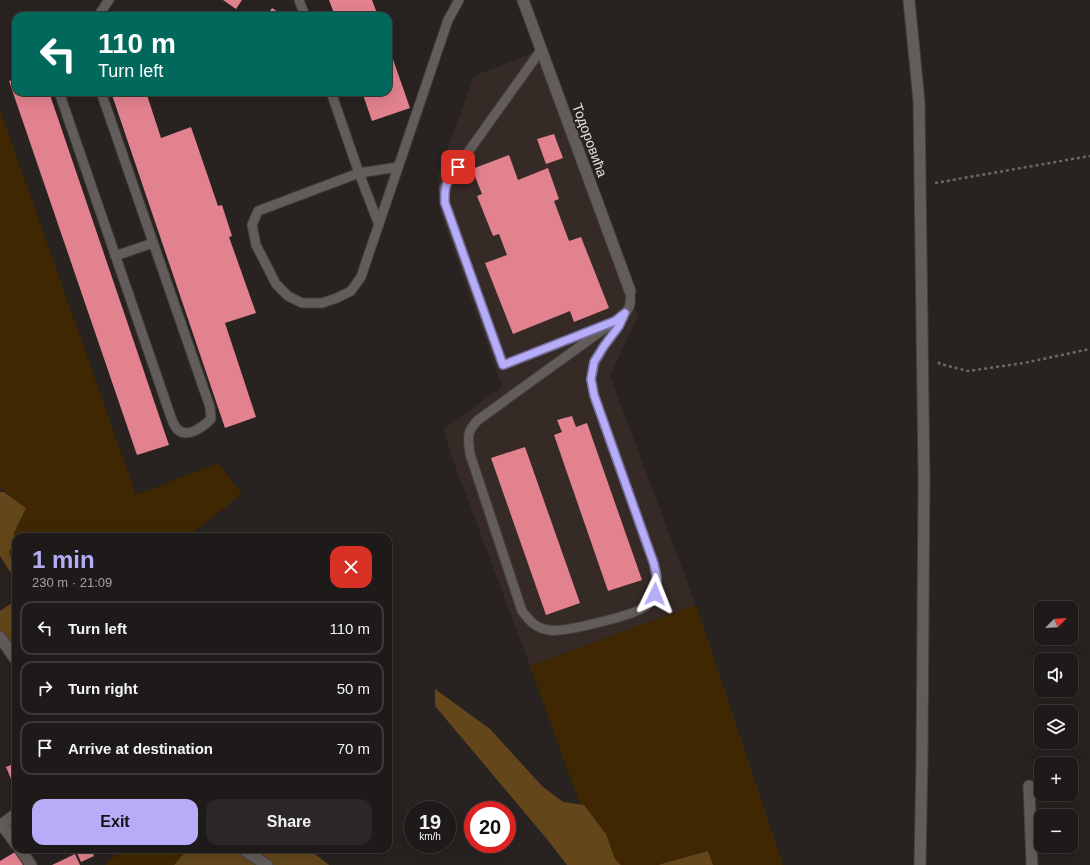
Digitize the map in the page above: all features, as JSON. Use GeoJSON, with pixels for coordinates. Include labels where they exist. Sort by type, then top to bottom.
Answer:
{"type":"FeatureCollection","features":[{"type":"Feature","properties":{"kind":"street","name":"Тодоровића"},"geometry":{"type":"LineString","coordinates":[[523,0],[630,291]]}},
{"type":"Feature","properties":{"kind":"street"},"geometry":{"type":"LineString","coordinates":[[909,0],[919,101],[924,562],[920,865]]}},
{"type":"Feature","properties":{"kind":"street"},"geometry":{"type":"LineString","coordinates":[[0,637],[12,654]]}},
{"type":"Feature","properties":{"kind":"street"},"geometry":{"type":"LineString","coordinates":[[1028,786],[1032,865]]}},
{"type":"Feature","properties":{"kind":"street"},"geometry":{"type":"LineString","coordinates":[[12,817],[1,825],[12,839]]}},
{"type":"Feature","properties":{"kind":"street"},"geometry":{"type":"LineString","coordinates":[[23,853],[31,865]]}},
{"type":"Feature","properties":{"kind":"street"},"geometry":{"type":"LineString","coordinates":[[248,853],[267,865]]}},
{"type":"Feature","properties":{"kind":"lane"},"geometry":{"type":"LineString","coordinates":[[101,12],[109,0]]}},
{"type":"Feature","properties":{"kind":"lane"},"geometry":{"type":"LineString","coordinates":[[299,0],[304,12]]}},
{"type":"Feature","properties":{"kind":"lane"},"geometry":{"type":"LineString","coordinates":[[398,167],[359,173],[258,211],[252,225],[256,245],[276,284],[288,296],[302,303],[322,303],[351,291],[361,277],[448,20],[459,0]]}},
{"type":"Feature","properties":{"kind":"lane"},"geometry":{"type":"LineString","coordinates":[[541,50],[448,180],[444,189],[445,203],[503,365],[615,321]]}},
{"type":"Feature","properties":{"kind":"lane"},"geometry":{"type":"LineString","coordinates":[[60,96],[172,420],[177,428],[183,433],[190,432],[205,426],[211,419],[210,407],[102,96]]}},
{"type":"Feature","properties":{"kind":"lane"},"geometry":{"type":"LineString","coordinates":[[332,96],[379,225]]}},
{"type":"Feature","properties":{"kind":"lane"},"geometry":{"type":"LineString","coordinates":[[115,256],[153,243]]}},
{"type":"Feature","properties":{"kind":"lane"},"geometry":{"type":"LineString","coordinates":[[625,313],[478,420],[470,428],[468,440],[470,454],[522,611],[534,625],[549,631],[568,630],[628,614],[646,607],[655,594],[657,578],[654,564],[594,395],[591,379],[594,362],[619,326],[631,304],[630,291]]}},
{"type":"Feature","properties":{"kind":"path"},"geometry":{"type":"LineString","coordinates":[[920,186],[1090,156]]}},
{"type":"Feature","properties":{"kind":"path"},"geometry":{"type":"LineString","coordinates":[[922,341],[940,364],[968,370],[1024,363],[1090,349]]}},
{"type":"Feature","properties":{"kind":"shaded area"},"geometry":{"type":"Polygon","coordinates":[[[541,50],[638,316],[610,376],[696,605],[530,666],[453,460],[443,429],[502,387],[439,209],[438,175],[474,76],[541,50]]]}},
{"type":"Feature","properties":{"kind":"shaded area"},"geometry":{"type":"Polygon","coordinates":[[[0,110],[136,495],[218,463],[242,494],[191,533],[14,533],[26,508],[0,488],[0,110]]]}},
{"type":"Feature","properties":{"kind":"shaded area"},"geometry":{"type":"Polygon","coordinates":[[[0,492],[4,492],[26,508],[14,533],[12,533],[12,548],[9,551],[12,562],[12,575],[0,556],[0,492]]]}},
{"type":"Feature","properties":{"kind":"shaded area"},"geometry":{"type":"Polygon","coordinates":[[[12,548],[12,562],[9,551],[12,548]]]}},
{"type":"Feature","properties":{"kind":"shaded area"},"geometry":{"type":"Polygon","coordinates":[[[12,603],[12,654],[0,637],[0,611],[12,603]]]}},
{"type":"Feature","properties":{"kind":"shaded area"},"geometry":{"type":"Polygon","coordinates":[[[696,605],[783,865],[713,865],[708,851],[659,865],[621,865],[615,859],[606,834],[584,805],[580,804],[530,666],[696,605]]]}},
{"type":"Feature","properties":{"kind":"shaded area"},"geometry":{"type":"Polygon","coordinates":[[[435,689],[490,729],[542,786],[563,802],[584,805],[606,834],[615,859],[621,865],[567,865],[516,801],[435,706],[435,689]]]}},
{"type":"Feature","properties":{"kind":"shaded area"},"geometry":{"type":"Polygon","coordinates":[[[708,851],[713,865],[659,865],[661,864],[708,851]]]}},
{"type":"Feature","properties":{"kind":"shaded area"},"geometry":{"type":"Polygon","coordinates":[[[114,853],[184,853],[174,865],[105,865],[115,855],[114,853]]]}},
{"type":"Feature","properties":{"kind":"shaded area"},"geometry":{"type":"Polygon","coordinates":[[[184,853],[314,853],[329,865],[174,865],[184,853]]]}},
{"type":"Feature","properties":{"kind":"building"},"geometry":{"type":"Polygon","coordinates":[[[223,0],[242,0],[236,9],[223,0]]]}},
{"type":"Feature","properties":{"kind":"building"},"geometry":{"type":"Polygon","coordinates":[[[329,0],[372,0],[376,12],[334,12],[329,0]]]}},
{"type":"Feature","properties":{"kind":"building"},"geometry":{"type":"Polygon","coordinates":[[[272,8],[278,12],[270,12],[272,8]]]}},
{"type":"Feature","properties":{"kind":"building"},"geometry":{"type":"Polygon","coordinates":[[[392,56],[410,108],[372,121],[363,96],[392,96],[392,56]]]}},
{"type":"Feature","properties":{"kind":"building"},"geometry":{"type":"Polygon","coordinates":[[[12,80],[12,90],[9,81],[12,80]]]}},
{"type":"Feature","properties":{"kind":"building"},"geometry":{"type":"Polygon","coordinates":[[[14,96],[50,96],[169,445],[137,455],[14,96]]]}},
{"type":"Feature","properties":{"kind":"building"},"geometry":{"type":"Polygon","coordinates":[[[112,96],[147,96],[161,138],[191,127],[218,206],[222,205],[232,236],[229,237],[256,313],[225,323],[256,417],[225,428],[112,96]]]}},
{"type":"Feature","properties":{"kind":"building"},"geometry":{"type":"Polygon","coordinates":[[[554,134],[563,158],[546,164],[537,139],[554,134]]]}},
{"type":"Feature","properties":{"kind":"building"},"geometry":{"type":"Polygon","coordinates":[[[509,155],[518,180],[548,168],[559,199],[554,201],[569,241],[581,237],[609,308],[574,322],[570,311],[513,334],[485,263],[507,255],[499,234],[493,236],[477,196],[482,194],[472,169],[509,155]]]}},
{"type":"Feature","properties":{"kind":"building"},"geometry":{"type":"Polygon","coordinates":[[[572,416],[576,427],[587,423],[642,580],[608,591],[554,435],[562,432],[557,420],[572,416]]]}},
{"type":"Feature","properties":{"kind":"building"},"geometry":{"type":"Polygon","coordinates":[[[525,447],[580,603],[546,615],[491,458],[525,447]]]}},
{"type":"Feature","properties":{"kind":"building"},"geometry":{"type":"Polygon","coordinates":[[[12,765],[12,779],[11,779],[6,767],[12,765]]]}},
{"type":"Feature","properties":{"kind":"building"},"geometry":{"type":"Polygon","coordinates":[[[16,853],[23,865],[0,865],[0,861],[16,853]]]}},
{"type":"Feature","properties":{"kind":"building"},"geometry":{"type":"Polygon","coordinates":[[[77,853],[93,853],[94,856],[81,862],[77,853]]]}},
{"type":"Feature","properties":{"kind":"building"},"geometry":{"type":"Polygon","coordinates":[[[75,854],[80,865],[52,865],[75,854]]]}},
{"type":"Feature","properties":{"kind":"route"},"geometry":{"type":"LineString","coordinates":[[458,167],[448,180],[444,189],[445,203],[503,365],[615,321],[625,313],[619,326],[594,362],[591,379],[594,395],[654,564],[657,578],[655,594]]}}]}
